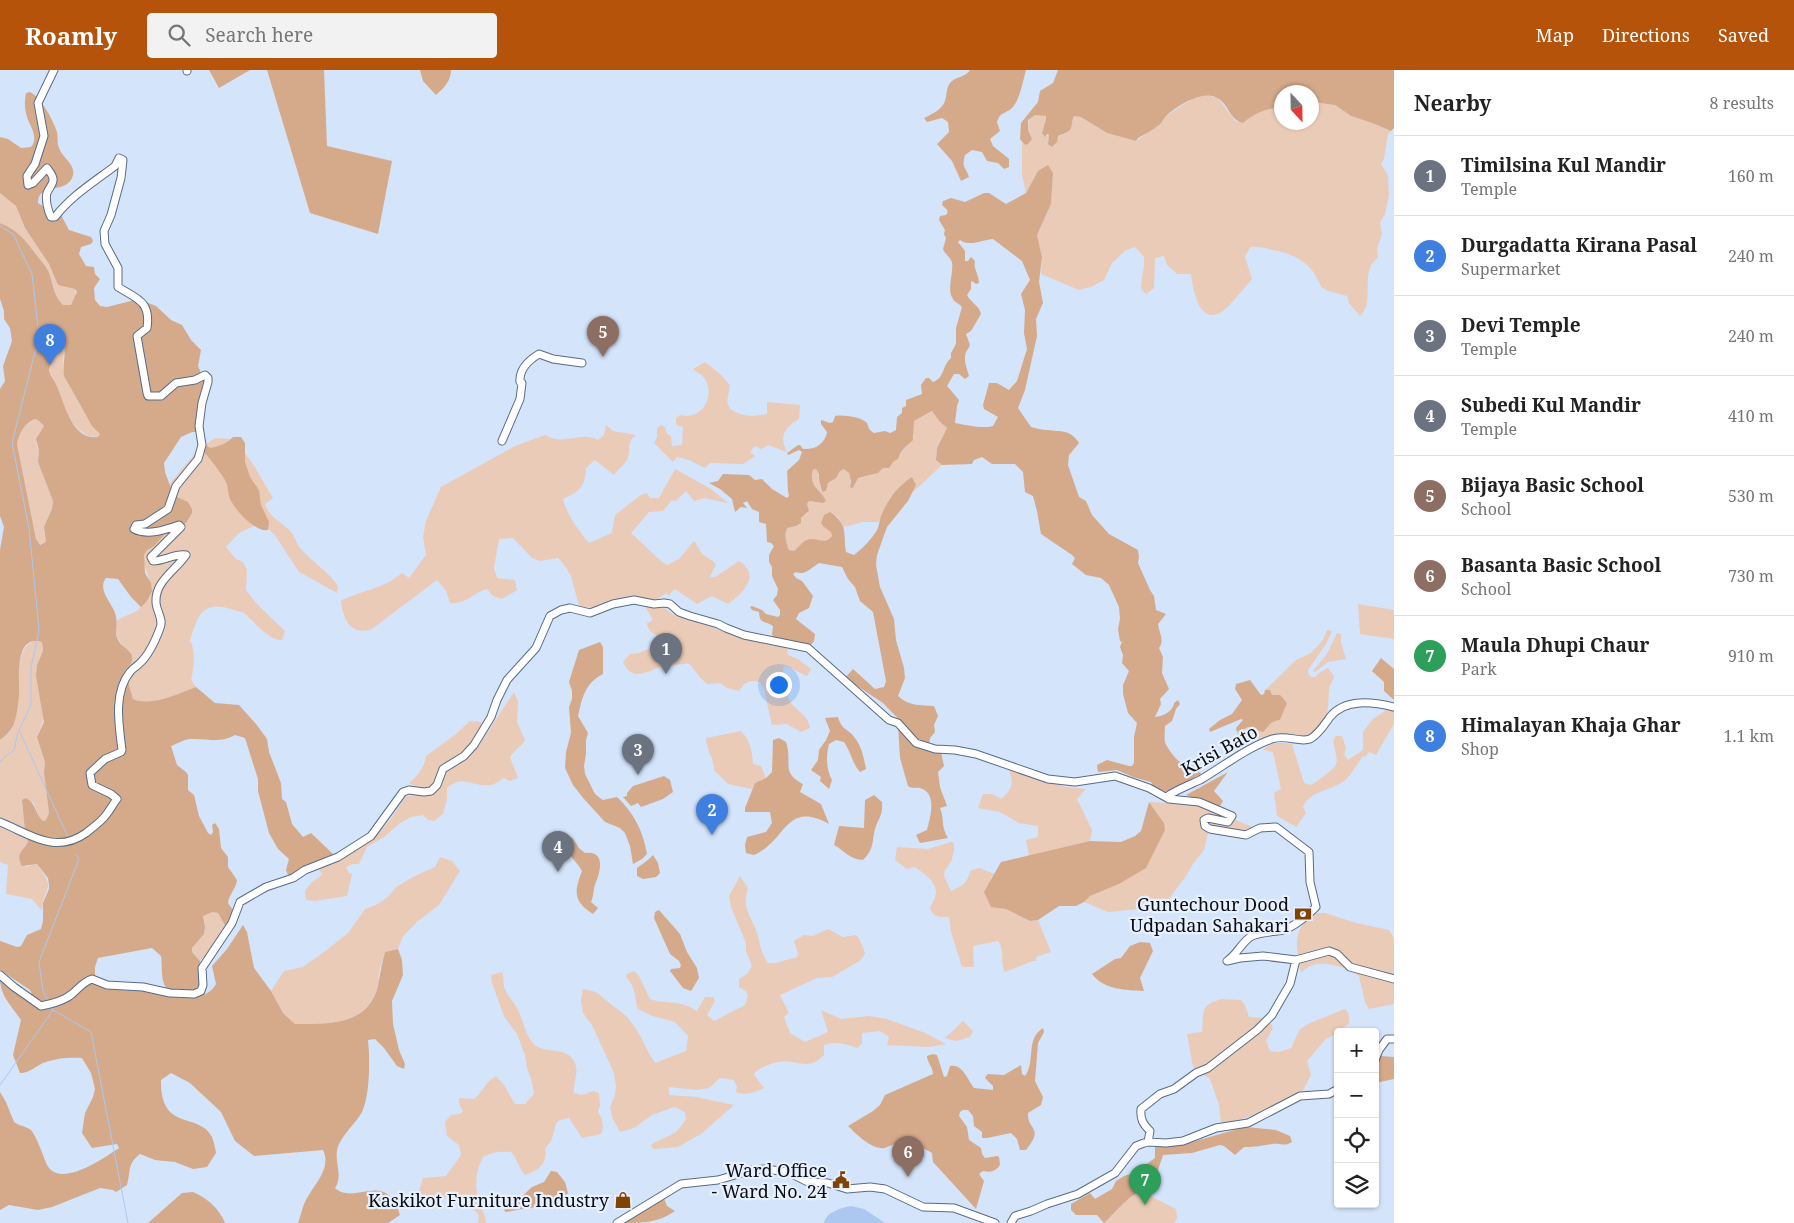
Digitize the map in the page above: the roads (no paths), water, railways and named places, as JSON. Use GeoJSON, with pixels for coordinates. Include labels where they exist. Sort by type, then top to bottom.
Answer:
{"type":"FeatureCollection","features":[{"type":"Feature","properties":{"kind":"street"},"geometry":{"type":"LineString","coordinates":[[0,822],[20,833],[48,842],[66,843],[79,838],[101,820],[117,799],[92,785],[90,773],[105,759],[122,750],[119,712],[122,687],[129,673],[139,665],[160,629],[161,618],[156,600],[162,583],[165,577],[186,555],[177,555],[158,561],[154,561],[151,557],[181,527],[179,525],[152,532],[136,531],[134,529],[136,525],[145,524],[168,509],[176,486],[198,460],[202,445],[199,426],[202,403],[208,382],[208,378],[205,375],[195,380],[176,383],[161,396],[148,396],[137,336],[147,328],[149,316],[144,302],[118,287],[118,268],[105,244],[104,231],[111,215],[121,178],[123,160],[119,158],[115,166],[73,197],[55,217],[51,217],[49,214],[46,200],[47,192],[54,181],[47,168],[33,183],[28,185],[27,176],[35,164],[44,136],[38,103],[54,70]]}},
{"type":"Feature","properties":{"kind":"street"},"geometry":{"type":"LineString","coordinates":[[502,441],[520,400],[522,384],[519,376],[529,359],[539,354],[582,364]]}},
{"type":"Feature","properties":{"kind":"street"},"geometry":{"type":"LineString","coordinates":[[0,975],[41,1006],[68,997],[85,982],[92,979],[107,985],[143,987],[170,993],[194,994],[201,991],[204,985],[202,968],[232,923],[240,902],[266,887],[293,878],[305,870],[338,857],[371,836],[403,792],[409,790],[431,791],[437,785],[443,769],[464,756],[474,745],[491,717],[507,680],[536,648],[550,616],[555,612],[570,608],[590,613],[613,604],[634,600],[654,604],[664,602],[670,604],[679,612],[718,624],[744,635],[808,648],[889,720],[898,723],[916,743],[935,749],[976,754],[1048,779],[1075,782],[1115,776],[1161,793],[1169,799],[1199,802],[1232,816],[1228,822],[1208,818],[1204,820],[1205,826],[1210,829],[1246,835],[1260,828],[1276,827],[1309,852],[1310,882],[1316,908],[1303,920],[1286,929],[1252,936],[1235,956],[1227,961],[1263,956],[1296,960],[1329,951],[1337,954],[1350,967],[1394,979]]}},
{"type":"Feature","properties":{"kind":"street","name":"Krisi Bato"},"geometry":{"type":"LineString","coordinates":[[1169,799],[1169,795],[1260,744],[1274,738],[1288,736],[1304,740],[1311,738],[1343,706],[1377,702],[1394,706]]}},
{"type":"Feature","properties":{"kind":"street"},"geometry":{"type":"LineString","coordinates":[[1148,1142],[1150,1131],[1140,1117],[1141,1109],[1160,1094],[1174,1089],[1196,1073],[1208,1068],[1257,1030],[1272,1015],[1290,984],[1296,960]]}},
{"type":"Feature","properties":{"kind":"street"},"geometry":{"type":"LineString","coordinates":[[1379,1050],[1387,1039],[1394,1039]]}},
{"type":"Feature","properties":{"kind":"street"},"geometry":{"type":"LineString","coordinates":[[1011,1223],[1015,1216],[1078,1194],[1114,1174],[1136,1146],[1148,1142],[1166,1143],[1183,1141],[1216,1128],[1248,1124],[1300,1096],[1329,1094],[1334,1091]]}},
{"type":"Feature","properties":{"kind":"street"},"geometry":{"type":"LineString","coordinates":[[618,1223],[681,1184],[718,1180],[752,1170],[765,1169],[788,1172],[808,1182],[828,1183],[847,1189],[870,1187],[885,1189],[923,1207],[954,1208],[995,1223]]}},
{"type":"Feature","properties":{"kind":"water"},"geometry":{"type":"Polygon","coordinates":[[[851,1206],[864,1209],[885,1223],[824,1223],[831,1213],[851,1206]]]}},
{"type":"Feature","properties":{"kind":"waterway"},"geometry":{"type":"LineString","coordinates":[[0,226],[13,234],[32,274],[39,336],[12,443],[29,528],[39,630],[31,668],[31,705],[19,730],[68,837]]}},
{"type":"Feature","properties":{"kind":"waterway"},"geometry":{"type":"LineString","coordinates":[[0,761],[14,750],[18,732]]}},
{"type":"Feature","properties":{"kind":"waterway"},"geometry":{"type":"LineString","coordinates":[[49,1002],[43,991],[39,962],[79,859],[76,854]]}},
{"type":"Feature","properties":{"kind":"waterway"},"geometry":{"type":"LineString","coordinates":[[51,1007],[91,1032],[128,1223]]}},
{"type":"Feature","properties":{"kind":"waterway"},"geometry":{"type":"LineString","coordinates":[[0,1085],[53,1010]]}},
{"type":"Feature","properties":{"kind":"place","name":"Bijaya Basic School"},"geometry":{"type":"Point","coordinates":[603,357]}},
{"type":"Feature","properties":{"kind":"place","name":"Himalayan Khaja Ghar"},"geometry":{"type":"Point","coordinates":[50,365]}},
{"type":"Feature","properties":{"kind":"place","name":"Timilsina Kul Mandir"},"geometry":{"type":"Point","coordinates":[666,674]}},
{"type":"Feature","properties":{"kind":"place","name":"Devi Temple"},"geometry":{"type":"Point","coordinates":[638,775]}},
{"type":"Feature","properties":{"kind":"place","name":"Durgadatta Kirana Pasal"},"geometry":{"type":"Point","coordinates":[712,835]}},
{"type":"Feature","properties":{"kind":"place","name":"Subedi Kul Mandir"},"geometry":{"type":"Point","coordinates":[558,872]}},
{"type":"Feature","properties":{"kind":"place","name":"Guntechour Dood Udpadan Sahakari"},"geometry":{"type":"Point","coordinates":[1303,914]}},
{"type":"Feature","properties":{"kind":"place","name":"Basanta Basic School"},"geometry":{"type":"Point","coordinates":[908,1177]}},
{"type":"Feature","properties":{"kind":"place","name":"Ward Office - Ward No. 24"},"geometry":{"type":"Point","coordinates":[841,1180]}},
{"type":"Feature","properties":{"kind":"place","name":"Kaskikot Furniture Industry"},"geometry":{"type":"Point","coordinates":[623,1200]}},
{"type":"Feature","properties":{"kind":"place","name":"Maula Dhupi Chaur"},"geometry":{"type":"Point","coordinates":[1145,1205]}}]}
